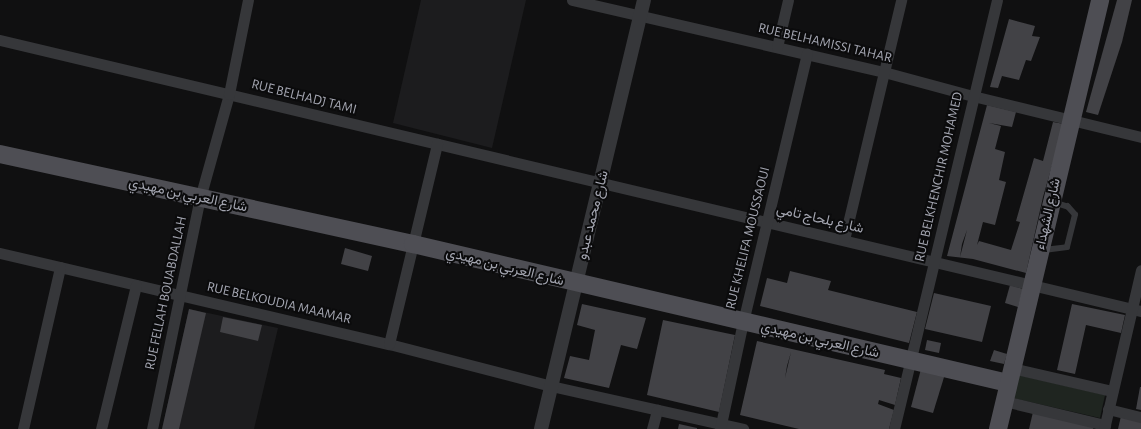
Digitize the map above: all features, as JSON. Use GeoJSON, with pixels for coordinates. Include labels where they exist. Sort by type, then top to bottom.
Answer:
{"type":"FeatureCollection","features":[{"type":"Feature","properties":{"kind":"main road","name":"شارع الشهداء"},"geometry":{"type":"LineString","coordinates":[[998,429],[1100,0]]}},
{"type":"Feature","properties":{"kind":"main road","name":"شارع العربي بن مهيدي"},"geometry":{"type":"LineString","coordinates":[[0,154],[413,244],[576,284],[910,360],[1010,375]]}},
{"type":"Feature","properties":{"kind":"street","name":"RUE FELLAH BOUABDALLAH"},"geometry":{"type":"LineString","coordinates":[[152,429],[182,296],[200,198],[229,94],[248,0]]}},
{"type":"Feature","properties":{"kind":"street","name":"RUE BELHAMISSI TAHAR"},"geometry":{"type":"LineString","coordinates":[[576,0],[884,72],[1071,121],[1141,137]]}},
{"type":"Feature","properties":{"kind":"street","name":"شارع محمد عبدو"},"geometry":{"type":"LineString","coordinates":[[541,429],[602,183],[644,0]]}},
{"type":"Feature","properties":{"kind":"street"},"geometry":{"type":"LineString","coordinates":[[777,47],[788,0]]}},
{"type":"Feature","properties":{"kind":"street"},"geometry":{"type":"LineString","coordinates":[[844,240],[901,0]]}},
{"type":"Feature","properties":{"kind":"street","name":"RUE BELKHENCHIR MOHAMED"},"geometry":{"type":"LineString","coordinates":[[894,429],[997,0]]}},
{"type":"Feature","properties":{"kind":"street","name":"RUE BELHADJ TAMI"},"geometry":{"type":"LineString","coordinates":[[0,40],[602,183]]}},
{"type":"Feature","properties":{"kind":"street","name":"RUE KHELIFA MOUSSAOUI"},"geometry":{"type":"LineString","coordinates":[[721,427],[743,322],[768,223],[807,54]]}},
{"type":"Feature","properties":{"kind":"street"},"geometry":{"type":"LineString","coordinates":[[389,344],[437,144]]}},
{"type":"Feature","properties":{"kind":"street","name":"شارع بلحاج تامي"},"geometry":{"type":"LineString","coordinates":[[602,183],[1136,310]]}},
{"type":"Feature","properties":{"kind":"street","name":"RUE BELKOUDIA MAAMAR"},"geometry":{"type":"LineString","coordinates":[[0,253],[389,344],[551,386],[657,410],[721,427],[743,429]]}},
{"type":"Feature","properties":{"kind":"street"},"geometry":{"type":"LineString","coordinates":[[23,429],[60,267]]}},
{"type":"Feature","properties":{"kind":"street"},"geometry":{"type":"LineString","coordinates":[[1004,401],[1104,427],[1112,392],[1136,310],[1141,270]]}},
{"type":"Feature","properties":{"kind":"street"},"geometry":{"type":"LineString","coordinates":[[100,429],[136,285]]}},
{"type":"Feature","properties":{"kind":"street"},"geometry":{"type":"LineString","coordinates":[[1010,375],[1112,392]]}},
{"type":"Feature","properties":{"kind":"street"},"geometry":{"type":"LineString","coordinates":[[1108,409],[1141,417]]}},
{"type":"Feature","properties":{"kind":"street"},"geometry":{"type":"LineString","coordinates":[[652,429],[657,410]]}},
{"type":"Feature","properties":{"kind":"lane"},"geometry":{"type":"LineString","coordinates":[[1040,250],[1067,246],[1075,215],[1068,207],[1051,202]]}},
{"type":"Feature","properties":{"kind":"shaded area"},"geometry":{"type":"Polygon","coordinates":[[[421,0],[526,0],[492,148],[393,123],[421,0]]]}},
{"type":"Feature","properties":{"kind":"shaded area"},"geometry":{"type":"Polygon","coordinates":[[[189,309],[278,328],[254,429],[162,429],[189,309]]]}},
{"type":"Feature","properties":{"kind":"shaded area"},"geometry":{"type":"Polygon","coordinates":[[[1018,375],[1105,395],[1100,418],[1013,398],[1018,375]]]}},
{"type":"Feature","properties":{"kind":"building"},"geometry":{"type":"Polygon","coordinates":[[[1117,0],[1132,0],[1122,42],[1098,115],[1086,112],[1117,0]]]}},
{"type":"Feature","properties":{"kind":"building"},"geometry":{"type":"Polygon","coordinates":[[[1009,19],[1035,26],[1032,36],[1040,37],[1031,61],[1026,60],[1019,80],[1002,76],[998,88],[990,87],[1009,19]]]}},
{"type":"Feature","properties":{"kind":"building"},"geometry":{"type":"Polygon","coordinates":[[[987,105],[1016,112],[1012,127],[989,123],[1001,126],[995,149],[1005,152],[999,180],[1006,182],[995,225],[983,222],[977,245],[979,241],[1011,250],[1020,222],[1016,221],[1034,158],[1043,161],[1053,122],[1064,124],[1043,197],[1026,273],[973,259],[947,256],[987,105]],[[967,230],[962,244],[960,257],[967,230]]]}},
{"type":"Feature","properties":{"kind":"building"},"geometry":{"type":"Polygon","coordinates":[[[345,248],[372,256],[368,271],[341,264],[345,248]]]}},
{"type":"Feature","properties":{"kind":"building"},"geometry":{"type":"Polygon","coordinates":[[[790,271],[831,281],[828,290],[917,312],[909,343],[760,306],[767,278],[787,283],[790,271]]]}},
{"type":"Feature","properties":{"kind":"building"},"geometry":{"type":"Polygon","coordinates":[[[1010,285],[1023,289],[1018,307],[1005,303],[1010,285]]]}},
{"type":"Feature","properties":{"kind":"building"},"geometry":{"type":"Polygon","coordinates":[[[934,293],[991,306],[982,342],[925,329],[934,293]]]}},
{"type":"Feature","properties":{"kind":"building"},"geometry":{"type":"Polygon","coordinates":[[[582,304],[646,318],[637,349],[621,345],[609,388],[564,378],[570,356],[589,360],[595,330],[577,325],[582,304]]]}},
{"type":"Feature","properties":{"kind":"building"},"geometry":{"type":"Polygon","coordinates":[[[1072,304],[1125,315],[1121,333],[1086,325],[1075,374],[1057,370],[1072,304]]]}},
{"type":"Feature","properties":{"kind":"building"},"geometry":{"type":"Polygon","coordinates":[[[189,309],[206,313],[179,429],[162,429],[189,309]]]}},
{"type":"Feature","properties":{"kind":"building"},"geometry":{"type":"Polygon","coordinates":[[[223,317],[262,325],[258,341],[220,332],[223,317]]]}},
{"type":"Feature","properties":{"kind":"building"},"geometry":{"type":"Polygon","coordinates":[[[663,320],[735,335],[719,412],[647,395],[663,320]]]}},
{"type":"Feature","properties":{"kind":"building"},"geometry":{"type":"Polygon","coordinates":[[[927,340],[941,343],[939,353],[925,350],[927,340]]]}},
{"type":"Feature","properties":{"kind":"building"},"geometry":{"type":"Polygon","coordinates":[[[757,341],[885,370],[884,374],[901,378],[895,405],[879,400],[878,404],[894,410],[889,429],[799,429],[740,415],[757,341]]]}},
{"type":"Feature","properties":{"kind":"building"},"geometry":{"type":"Polygon","coordinates":[[[994,350],[1007,354],[1004,364],[990,361],[994,350]]]}},
{"type":"Feature","properties":{"kind":"building"},"geometry":{"type":"Polygon","coordinates":[[[921,369],[945,374],[933,413],[911,407],[921,369]]]}},
{"type":"Feature","properties":{"kind":"building"},"geometry":{"type":"Polygon","coordinates":[[[1141,387],[1141,410],[1136,409],[1141,387]]]}},
{"type":"Feature","properties":{"kind":"building"},"geometry":{"type":"Polygon","coordinates":[[[1033,412],[1094,427],[1093,429],[1029,429],[1033,412]]]}},
{"type":"Feature","properties":{"kind":"building"},"geometry":{"type":"Polygon","coordinates":[[[1121,416],[1141,420],[1141,429],[1118,429],[1121,416]]]}},
{"type":"Feature","properties":{"kind":"building"},"geometry":{"type":"Polygon","coordinates":[[[679,424],[697,428],[697,429],[678,429],[679,424]]]}}]}
